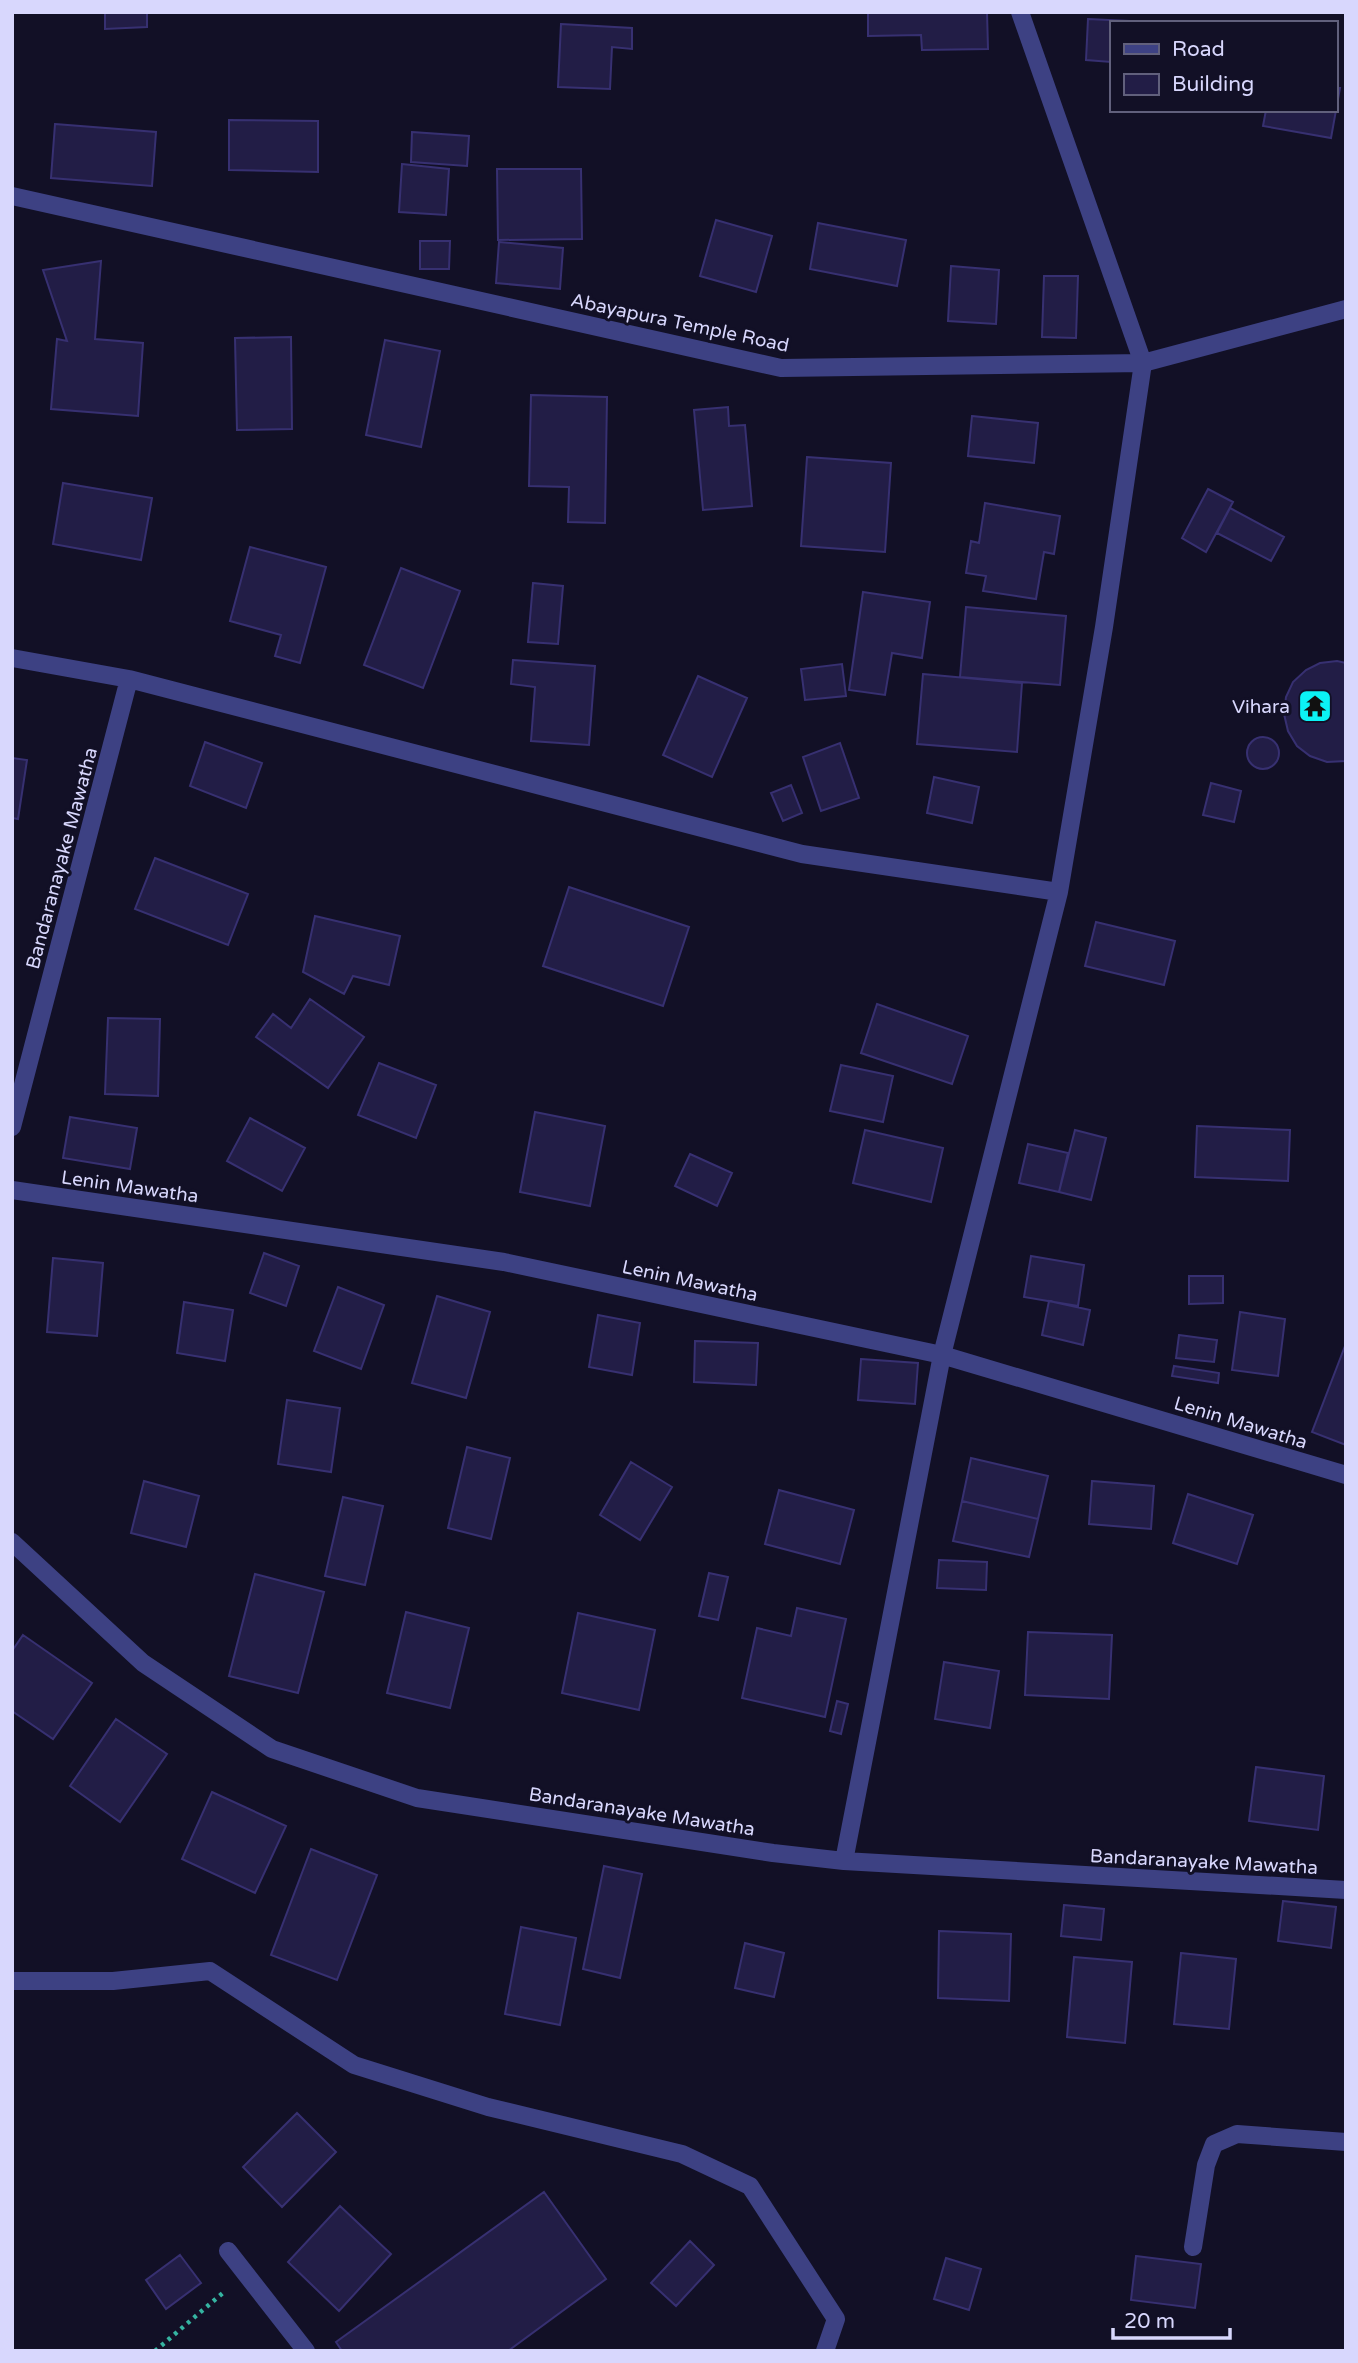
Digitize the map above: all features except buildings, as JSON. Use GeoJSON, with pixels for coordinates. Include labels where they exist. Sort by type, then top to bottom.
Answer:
{"type":"FeatureCollection","features":[{"type":"Feature","properties":{"kind":"street"},"geometry":{"type":"LineString","coordinates":[[844,1861],[942,1354],[1059,892],[1104,627],[1143,363],[1020,12]]}},
{"type":"Feature","properties":{"kind":"street","name":"Abayapura Temple Road"},"geometry":{"type":"LineString","coordinates":[[12,196],[781,368],[1143,363],[1346,309]]}},
{"type":"Feature","properties":{"kind":"street"},"geometry":{"type":"LineString","coordinates":[[12,658],[129,680],[802,854],[1059,892]]}},
{"type":"Feature","properties":{"kind":"street","name":"Bandaranayake Mawatha"},"geometry":{"type":"LineString","coordinates":[[12,1127],[129,680]]}},
{"type":"Feature","properties":{"kind":"street","name":"Lenin Mawatha"},"geometry":{"type":"LineString","coordinates":[[12,1189],[504,1262],[942,1354],[1346,1475]]}},
{"type":"Feature","properties":{"kind":"street","name":"Bandaranayake Mawatha"},"geometry":{"type":"LineString","coordinates":[[12,1542],[144,1663],[272,1749],[417,1798],[773,1853],[844,1861],[1346,1890]]}},
{"type":"Feature","properties":{"kind":"street"},"geometry":{"type":"LineString","coordinates":[[12,1981],[113,1981],[210,1971],[354,2065],[488,2106],[682,2154],[750,2186],[836,2319],[825,2351]]}},
{"type":"Feature","properties":{"kind":"street"},"geometry":{"type":"LineString","coordinates":[[1193,2247],[1206,2165],[1214,2144],[1237,2134],[1346,2142]]}},
{"type":"Feature","properties":{"kind":"street"},"geometry":{"type":"LineString","coordinates":[[228,2251],[306,2351]]}},
{"type":"Feature","properties":{"kind":"path"},"geometry":{"type":"LineString","coordinates":[[155,2351],[246,2274]]}},
{"type":"Feature","properties":{"kind":"place","name":"Vihara"},"geometry":{"type":"Point","coordinates":[1315,706]}}]}
